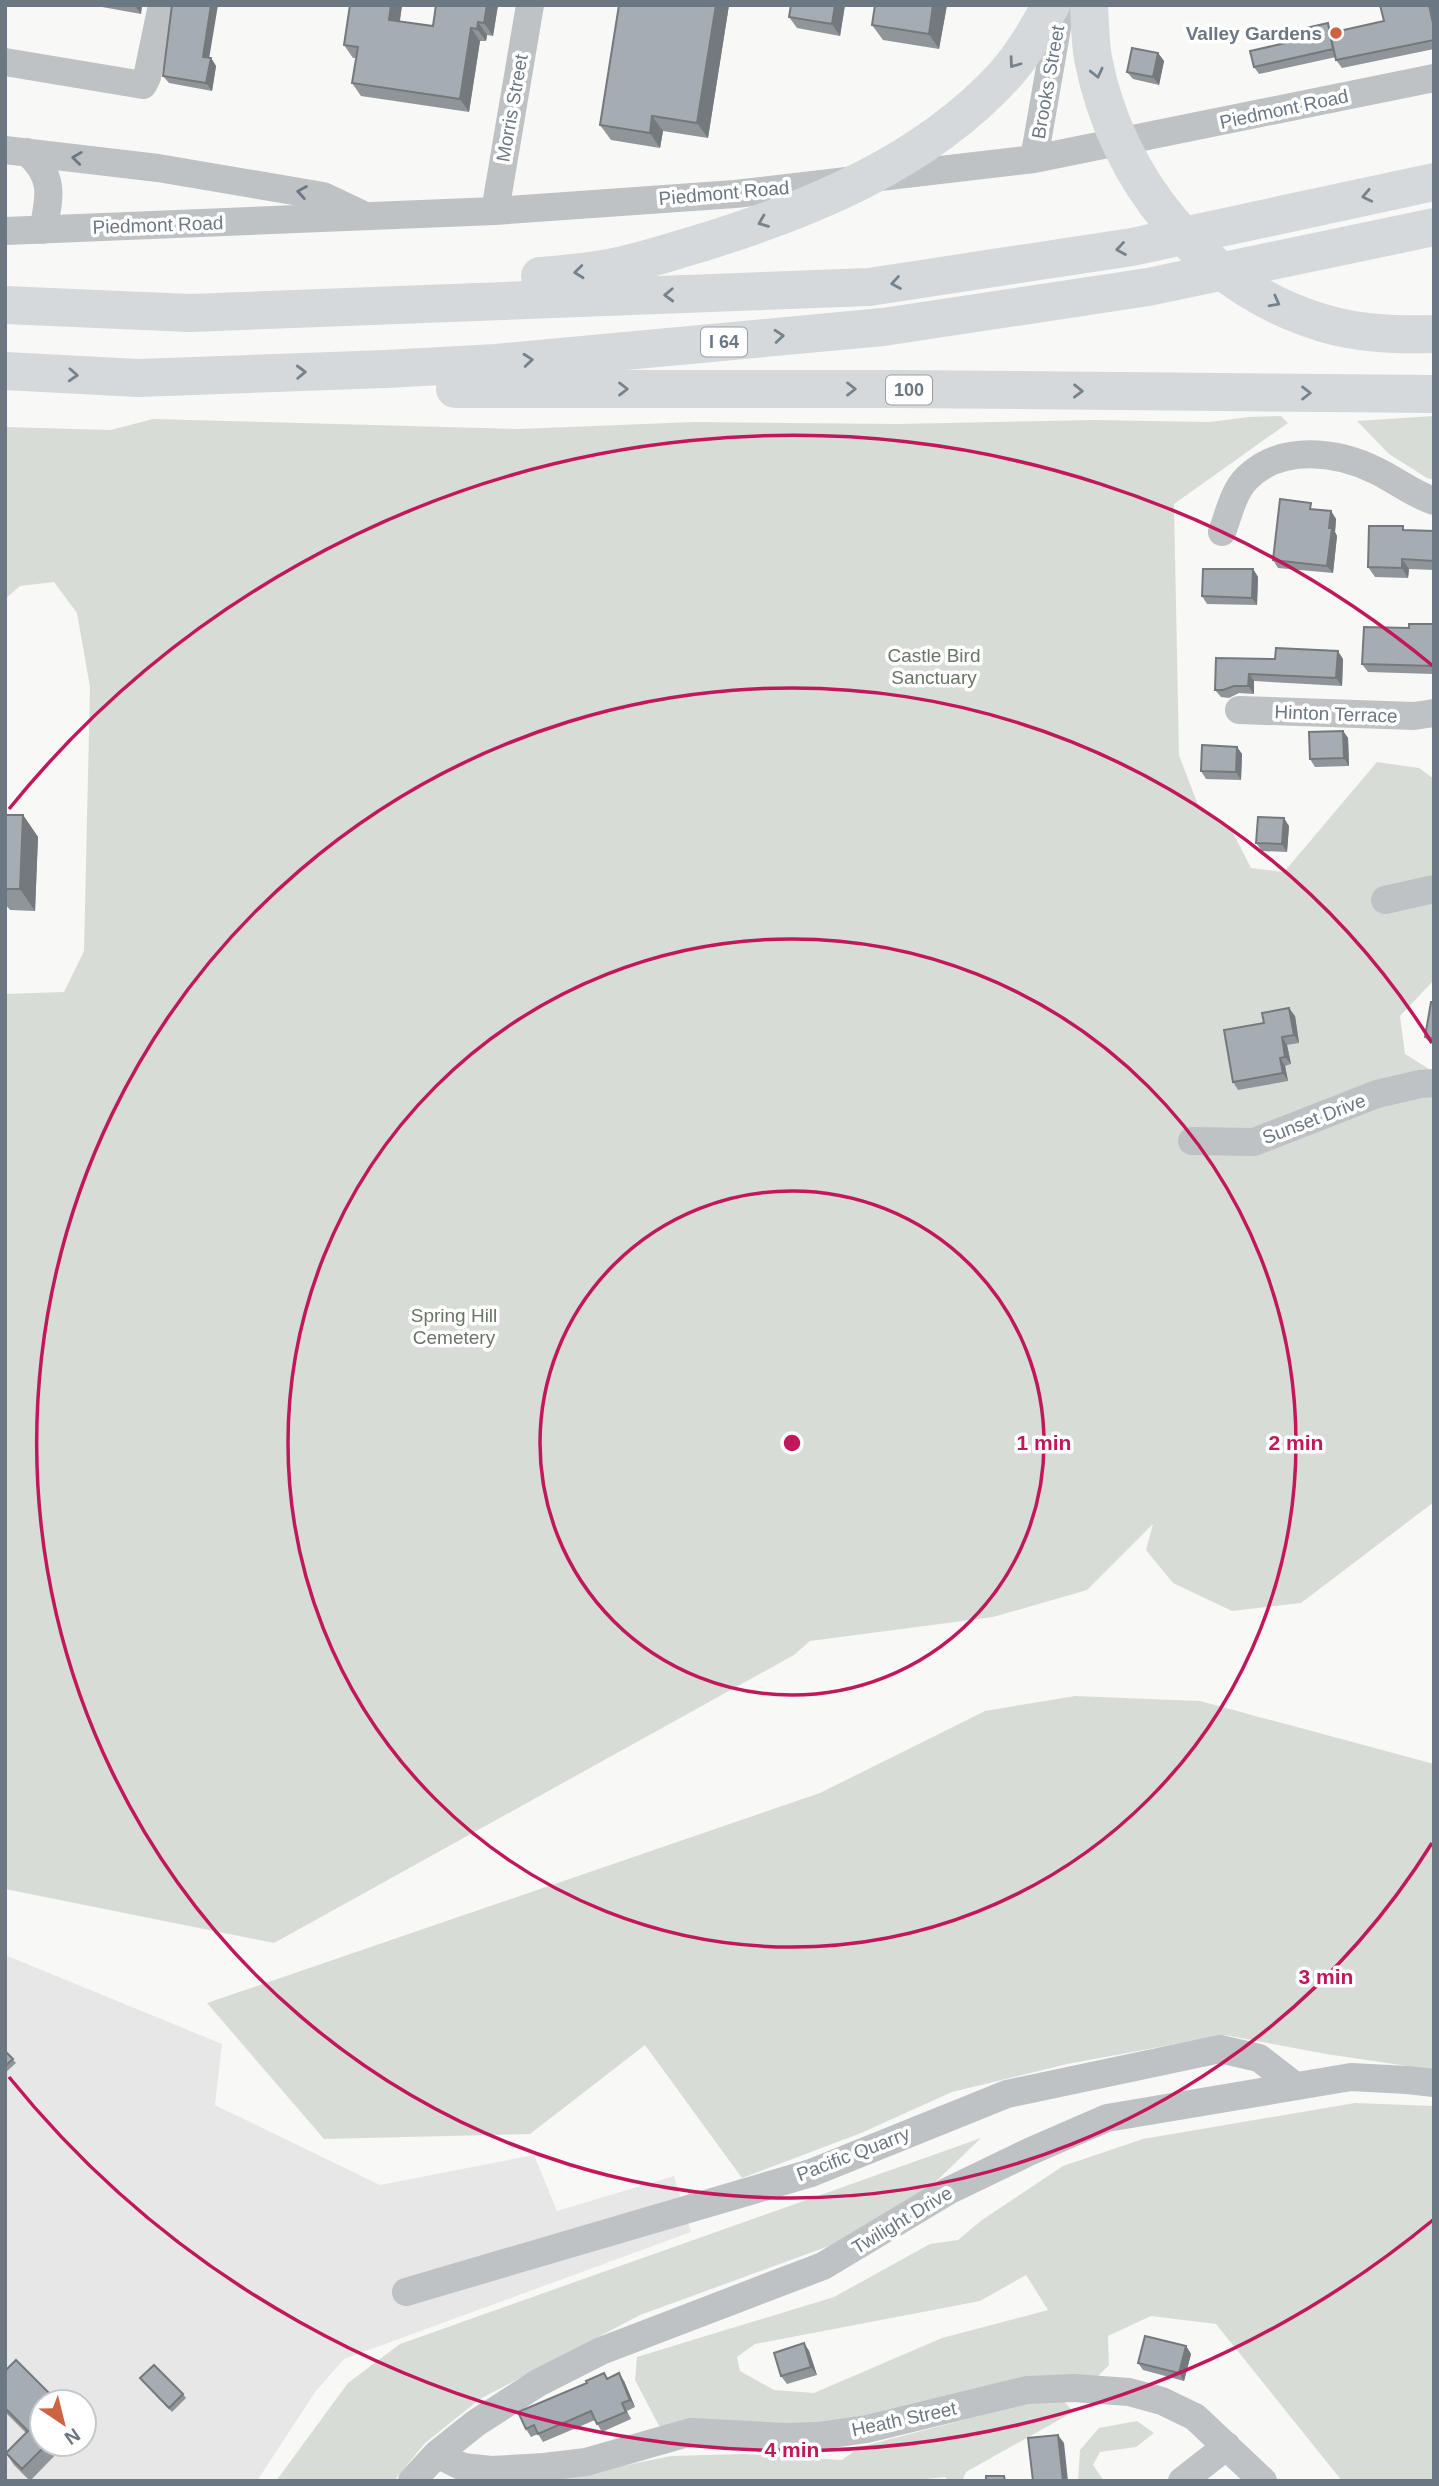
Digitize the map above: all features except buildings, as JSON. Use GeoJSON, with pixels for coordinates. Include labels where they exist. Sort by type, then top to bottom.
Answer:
{"type":"FeatureCollection","features":[{"type":"Feature","properties":{"kind":"highway"},"geometry":{"type":"LineString","coordinates":[[190,313],[605,269],[748,228],[849,187],[910,154],[968,111],[1005,75],[1036,33],[1051,5]]}},
{"type":"Feature","properties":{"kind":"highway"},"geometry":{"type":"LineString","coordinates":[[1089,5],[1093,57],[1105,106],[1131,166],[1150,198],[1185,240],[1242,284],[1292,312],[1354,330],[1418,335]]}},
{"type":"Feature","properties":{"kind":"highway"},"geometry":{"type":"LineString","coordinates":[[5,305],[190,313],[869,287],[1132,247],[1434,181]]}},
{"type":"Feature","properties":{"kind":"highway","name":"I 64"},"geometry":{"type":"LineString","coordinates":[[5,371],[138,378],[386,369],[496,363],[883,327],[1149,287],[1434,227]]}},
{"type":"Feature","properties":{"kind":"highway","name":"100"},"geometry":{"type":"LineString","coordinates":[[386,369],[457,390],[900,389],[1434,394]]}},
{"type":"Feature","properties":{"kind":"street"},"geometry":{"type":"LineString","coordinates":[[5,62],[143,85],[162,5]]}},
{"type":"Feature","properties":{"kind":"street","name":"Morris Street"},"geometry":{"type":"LineString","coordinates":[[495,211],[530,5]]}},
{"type":"Feature","properties":{"kind":"street","name":"Brooks Street"},"geometry":{"type":"LineString","coordinates":[[1034,159],[1062,5]]}},
{"type":"Feature","properties":{"kind":"street","name":"Piedmont Road"},"geometry":{"type":"LineString","coordinates":[[5,231],[495,211],[735,194],[1034,159],[1434,78]]}},
{"type":"Feature","properties":{"kind":"street"},"geometry":{"type":"LineString","coordinates":[[16,151],[158,168],[323,196],[366,216]]}},
{"type":"Feature","properties":{"kind":"street"},"geometry":{"type":"LineString","coordinates":[[16,151],[38,161],[48,181],[50,198],[43,230]]}},
{"type":"Feature","properties":{"kind":"street"},"geometry":{"type":"LineString","coordinates":[[1222,531],[1235,495],[1247,478],[1270,462],[1294,454],[1350,459],[1378,471],[1418,496],[1434,501]]}},
{"type":"Feature","properties":{"kind":"street","name":"Hinton Terrace"},"geometry":{"type":"LineString","coordinates":[[1238,710],[1414,716],[1434,713]]}},
{"type":"Feature","properties":{"kind":"street"},"geometry":{"type":"LineString","coordinates":[[1385,900],[1434,889]]}},
{"type":"Feature","properties":{"kind":"street","name":"Sunset Drive"},"geometry":{"type":"LineString","coordinates":[[1192,1141],[1254,1142],[1377,1094],[1434,1083]]}},
{"type":"Feature","properties":{"kind":"street","name":"Pacific Quarry"},"geometry":{"type":"LineString","coordinates":[[406,2292],[811,2173],[1007,2094],[1220,2049],[1259,2058],[1294,2085]]}},
{"type":"Feature","properties":{"kind":"street","name":"Twilight Drive"},"geometry":{"type":"LineString","coordinates":[[412,2481],[437,2454],[476,2423],[517,2396],[590,2356],[823,2266],[948,2191],[1107,2118],[1351,2077],[1434,2083]]}},
{"type":"Feature","properties":{"kind":"street","name":"Heath Street"},"geometry":{"type":"LineString","coordinates":[[437,2454],[463,2467],[491,2470],[544,2467],[586,2462],[691,2432],[818,2436],[867,2429],[1027,2390],[1074,2388],[1129,2392],[1162,2402],[1195,2417],[1264,2481]]}},
{"type":"Feature","properties":{"kind":"street"},"geometry":{"type":"LineString","coordinates":[[1182,2481],[1227,2445]]}},
{"type":"Feature","properties":{"kind":"shaded area"},"geometry":{"type":"Polygon","coordinates":[[[5,1955],[222,2044],[215,2105],[380,2185],[534,2155],[557,2211],[674,2176],[691,2232],[344,2359],[315,2392],[257,2481],[5,2481],[5,1955]]]}},
{"type":"Feature","properties":{"kind":"green space","name":"Spring Hill Cemetery"},"geometry":{"type":"Polygon","coordinates":[[[1281,416],[1288,423],[1174,504],[1179,755],[1198,805],[1231,829],[1251,868],[1284,872],[1377,762],[1419,768],[1434,779],[1434,980],[1400,1016],[1405,1054],[1434,1072],[1434,1502],[1301,1603],[1232,1611],[1173,1583],[1146,1550],[1153,1524],[1087,1590],[993,1617],[810,1641],[794,1655],[274,1943],[5,1889],[5,994],[64,992],[84,951],[90,687],[77,613],[54,582],[20,586],[5,599],[5,427],[111,430],[153,419],[519,429],[694,422],[1210,422],[1281,416]]]}},
{"type":"Feature","properties":{"kind":"green space"},"geometry":{"type":"Polygon","coordinates":[[[1434,416],[1434,480],[1389,454],[1357,421],[1434,416]]]}},
{"type":"Feature","properties":{"kind":"green space"},"geometry":{"type":"Polygon","coordinates":[[[1075,1696],[1200,1701],[1434,1764],[1434,2070],[1225,2035],[1067,2064],[952,2092],[861,2133],[742,2178],[645,2045],[530,2134],[324,2139],[207,2003],[820,1793],[985,1711],[1075,1696]]]}},
{"type":"Feature","properties":{"kind":"green space"},"geometry":{"type":"Polygon","coordinates":[[[1355,2103],[1434,2106],[1434,2481],[1342,2481],[1216,2324],[1151,2316],[1108,2336],[1109,2365],[1094,2380],[859,2423],[659,2426],[635,2380],[637,2357],[834,2297],[930,2244],[958,2240],[982,2220],[1063,2166],[1143,2139],[1355,2103]],[[1026,2275],[980,2301],[755,2344],[737,2357],[740,2371],[774,2390],[814,2393],[942,2338],[1048,2310],[1026,2275]]]}},
{"type":"Feature","properties":{"kind":"green space"},"geometry":{"type":"Polygon","coordinates":[[[981,2138],[924,2193],[851,2238],[640,2315],[480,2399],[425,2443],[394,2481],[276,2481],[348,2383],[400,2344],[981,2138]]]}},
{"type":"Feature","properties":{"kind":"green space"},"geometry":{"type":"Polygon","coordinates":[[[1059,2395],[1073,2412],[966,2472],[964,2481],[949,2481],[945,2477],[906,2481],[549,2481],[671,2456],[745,2454],[842,2460],[860,2447],[1059,2395]]]}},
{"type":"Feature","properties":{"kind":"green space"},"geometry":{"type":"Polygon","coordinates":[[[1137,2421],[1154,2433],[1136,2447],[1100,2452],[1093,2465],[1104,2481],[1078,2481],[1080,2450],[1099,2428],[1137,2421]]]}},
{"type":"Feature","properties":{"kind":"place","name":"Valley Gardens"},"geometry":{"type":"Point","coordinates":[1336,33]}},
{"type":"Feature","properties":{"kind":"park label","name":"Castle Bird Sanctuary"},"geometry":{"type":"Point","coordinates":[934,666]}}]}
